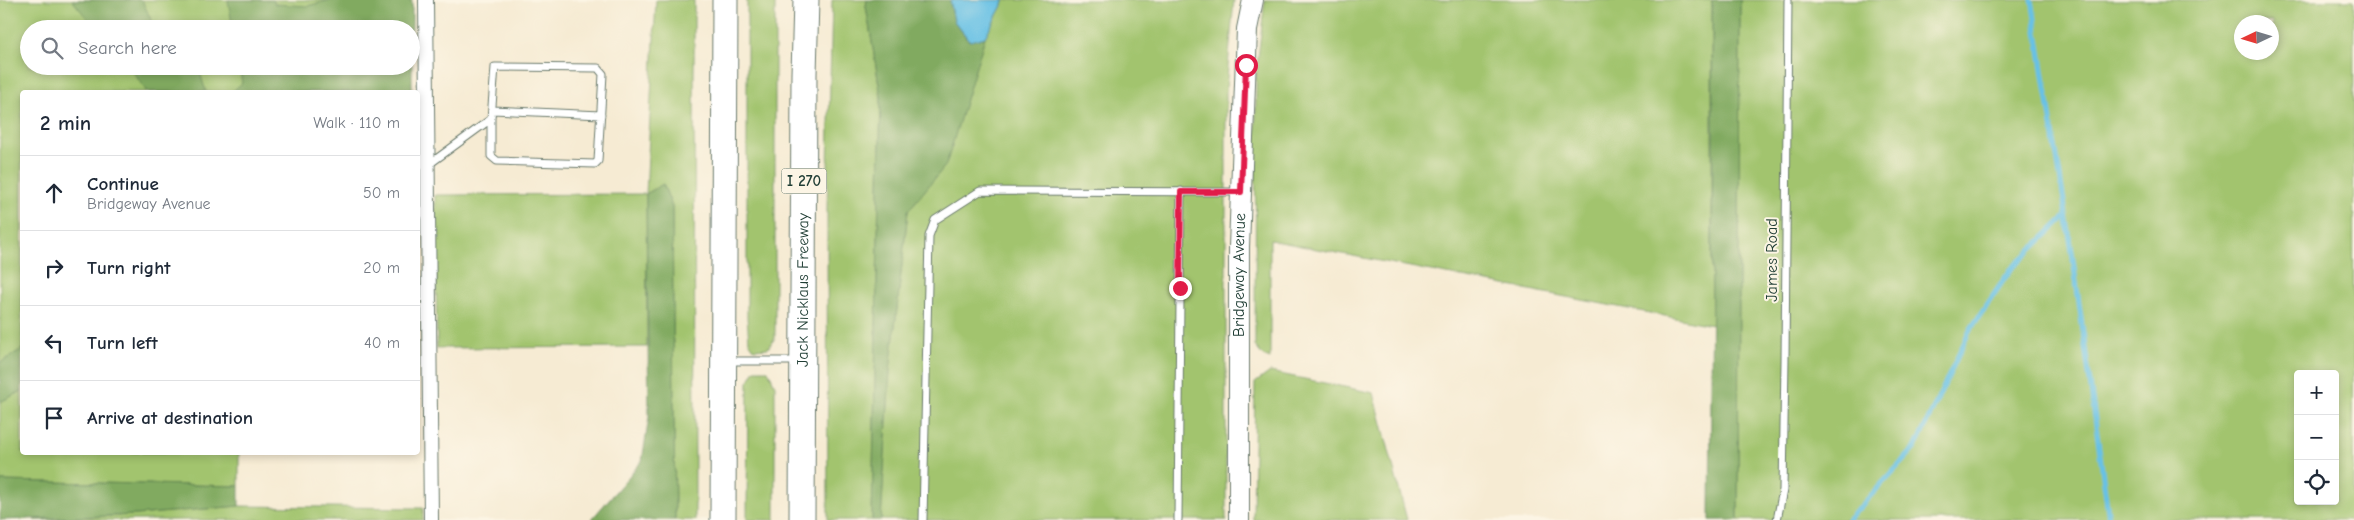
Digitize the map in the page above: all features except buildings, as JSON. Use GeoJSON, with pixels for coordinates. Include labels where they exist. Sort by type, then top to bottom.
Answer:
{"type":"FeatureCollection","features":[{"type":"Feature","properties":{"kind":"highway"},"geometry":{"type":"LineString","coordinates":[[723,520],[725,0]]}},
{"type":"Feature","properties":{"kind":"highway","name":"Jack Nicklaus Freeway"},"geometry":{"type":"LineString","coordinates":[[802,520],[806,0]]}},
{"type":"Feature","properties":{"kind":"street"},"geometry":{"type":"LineString","coordinates":[[426,0],[431,520]]}},
{"type":"Feature","properties":{"kind":"street","name":"Bridgeway Avenue"},"geometry":{"type":"LineString","coordinates":[[1239,520],[1241,192],[1247,29],[1253,0]]}},
{"type":"Feature","properties":{"kind":"lane","name":"James Road"},"geometry":{"type":"LineString","coordinates":[[1777,520],[1783,481],[1788,0]]}},
{"type":"Feature","properties":{"kind":"lane"},"geometry":{"type":"LineString","coordinates":[[495,67],[598,68],[603,74],[598,161],[594,164],[496,161],[491,156],[492,110],[495,67]]}},
{"type":"Feature","properties":{"kind":"lane"},"geometry":{"type":"LineString","coordinates":[[492,110],[601,115]]}},
{"type":"Feature","properties":{"kind":"lane"},"geometry":{"type":"LineString","coordinates":[[428,165],[491,119]]}},
{"type":"Feature","properties":{"kind":"lane"},"geometry":{"type":"LineString","coordinates":[[923,520],[929,236],[935,220],[980,191],[1241,192]]}},
{"type":"Feature","properties":{"kind":"lane"},"geometry":{"type":"LineString","coordinates":[[1178,520],[1181,192]]}},
{"type":"Feature","properties":{"kind":"lane"},"geometry":{"type":"LineString","coordinates":[[724,361],[803,362]]}},
{"type":"Feature","properties":{"kind":"green space"},"geometry":{"type":"Polygon","coordinates":[[[0,0],[412,0],[411,20],[20,20],[20,75],[410,75],[409,90],[20,90],[20,350],[0,363],[0,0]]]}},
{"type":"Feature","properties":{"kind":"green space"},"geometry":{"type":"Polygon","coordinates":[[[72,0],[142,0],[151,20],[89,20],[72,0]]]}},
{"type":"Feature","properties":{"kind":"green space"},"geometry":{"type":"Polygon","coordinates":[[[228,0],[273,0],[275,4],[307,6],[330,0],[409,0],[412,4],[412,20],[231,20],[228,0]]]}},
{"type":"Feature","properties":{"kind":"green space"},"geometry":{"type":"Polygon","coordinates":[[[656,0],[694,0],[695,520],[675,520],[672,207],[663,184],[646,194],[656,0]]]}},
{"type":"Feature","properties":{"kind":"green space"},"geometry":{"type":"Polygon","coordinates":[[[747,0],[775,0],[775,338],[768,348],[754,349],[749,342],[747,317],[747,0]]]}},
{"type":"Feature","properties":{"kind":"green space"},"geometry":{"type":"Polygon","coordinates":[[[832,0],[867,0],[866,6],[881,97],[872,520],[828,520],[827,210],[832,0]]]}},
{"type":"Feature","properties":{"kind":"green space"},"geometry":{"type":"Polygon","coordinates":[[[867,0],[950,0],[954,21],[969,41],[985,37],[946,165],[908,211],[890,370],[881,520],[872,520],[881,97],[866,6],[867,0]]]}},
{"type":"Feature","properties":{"kind":"green space"},"geometry":{"type":"Polygon","coordinates":[[[1005,0],[1234,0],[1226,89],[1226,520],[881,520],[890,370],[908,211],[946,164],[985,37],[1005,0]]]}},
{"type":"Feature","properties":{"kind":"green space"},"geometry":{"type":"Polygon","coordinates":[[[1265,0],[1712,0],[1712,325],[1270,240],[1270,359],[1263,356],[1255,346],[1256,74],[1265,0]]]}},
{"type":"Feature","properties":{"kind":"green space"},"geometry":{"type":"Polygon","coordinates":[[[1712,0],[1740,0],[1738,520],[1710,520],[1713,134],[1712,0]]]}},
{"type":"Feature","properties":{"kind":"green space"},"geometry":{"type":"Polygon","coordinates":[[[1740,0],[2354,0],[2353,520],[1738,520],[1740,0]]]}},
{"type":"Feature","properties":{"kind":"green space"},"geometry":{"type":"Polygon","coordinates":[[[135,75],[201,75],[205,90],[146,90],[135,75]]]}},
{"type":"Feature","properties":{"kind":"green space"},"geometry":{"type":"Polygon","coordinates":[[[241,75],[412,75],[412,90],[234,90],[242,83],[241,75]]]}},
{"type":"Feature","properties":{"kind":"green space"},"geometry":{"type":"Polygon","coordinates":[[[663,184],[672,207],[675,520],[591,520],[642,461],[649,417],[646,194],[663,184]]]}},
{"type":"Feature","properties":{"kind":"green space"},"geometry":{"type":"Polygon","coordinates":[[[646,194],[647,347],[437,348],[435,195],[646,194]]]}},
{"type":"Feature","properties":{"kind":"green space"},"geometry":{"type":"Polygon","coordinates":[[[20,350],[20,392],[0,402],[0,363],[20,350]]]}},
{"type":"Feature","properties":{"kind":"green space"},"geometry":{"type":"Polygon","coordinates":[[[755,370],[768,370],[775,385],[775,520],[747,520],[748,382],[755,370]]]}},
{"type":"Feature","properties":{"kind":"green space"},"geometry":{"type":"Polygon","coordinates":[[[1270,372],[1374,393],[1407,520],[1253,520],[1255,383],[1270,372]]]}},
{"type":"Feature","properties":{"kind":"green space"},"geometry":{"type":"Polygon","coordinates":[[[20,392],[20,455],[239,455],[239,486],[0,481],[0,402],[20,392]]]}},
{"type":"Feature","properties":{"kind":"green space"},"geometry":{"type":"Polygon","coordinates":[[[0,481],[239,486],[239,506],[136,515],[0,520],[0,481]]]}},
{"type":"Feature","properties":{"kind":"green space"},"geometry":{"type":"Polygon","coordinates":[[[239,506],[423,508],[423,520],[34,520],[136,515],[239,506]]]}},
{"type":"Feature","properties":{"kind":"water"},"geometry":{"type":"Polygon","coordinates":[[[950,0],[1005,0],[985,37],[970,41],[954,21],[950,0]]]}},
{"type":"Feature","properties":{"kind":"waterway"},"geometry":{"type":"LineString","coordinates":[[2032,0],[2072,252],[2109,520]]}},
{"type":"Feature","properties":{"kind":"waterway"},"geometry":{"type":"LineString","coordinates":[[1848,520],[1915,448],[1970,330],[2011,269],[2066,216]]}},
{"type":"Feature","properties":{"kind":"route"},"geometry":{"type":"LineString","coordinates":[[1180,288],[1181,192],[1241,192],[1246,65]]}}]}
